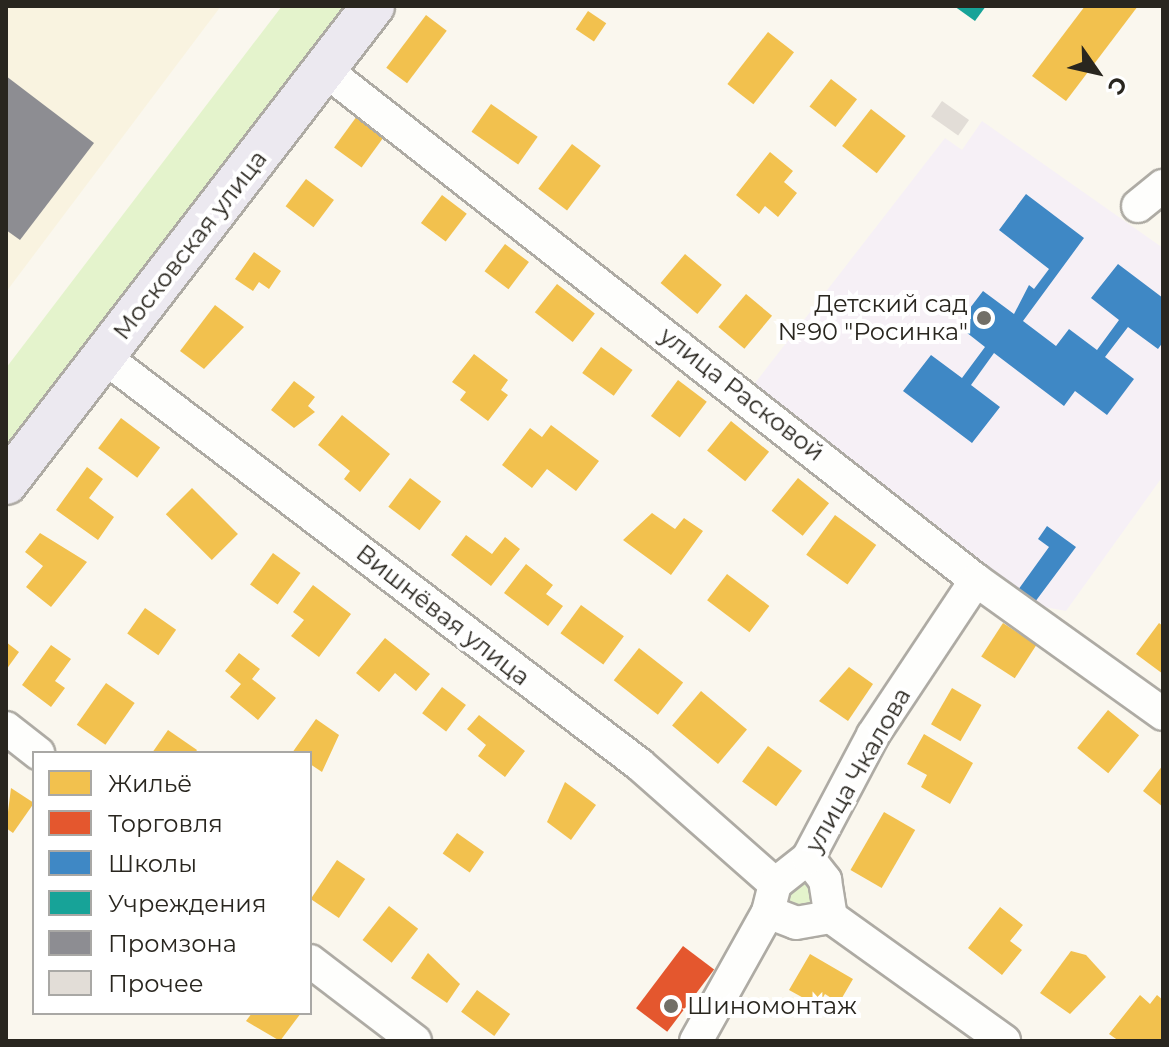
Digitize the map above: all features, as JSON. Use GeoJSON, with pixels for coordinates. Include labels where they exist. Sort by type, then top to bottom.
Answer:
{"type":"FeatureCollection","features":[{"type":"Feature","properties":{"kind":"main road","name":"Московская улица"},"geometry":{"type":"LineString","coordinates":[[6,483],[373,6]]}},
{"type":"Feature","properties":{"kind":"street","name":"улица Расковой"},"geometry":{"type":"LineString","coordinates":[[325,70],[976,580],[1163,714]]}},
{"type":"Feature","properties":{"kind":"street","name":"Вишнёвая улица"},"geometry":{"type":"LineString","coordinates":[[103,356],[639,764],[796,923],[831,917]]}},
{"type":"Feature","properties":{"kind":"street","name":"улица Чкалова"},"geometry":{"type":"LineString","coordinates":[[696,1041],[772,898],[808,858],[873,735],[976,580]]}},
{"type":"Feature","properties":{"kind":"street"},"geometry":{"type":"LineString","coordinates":[[6,728],[35,751]]}},
{"type":"Feature","properties":{"kind":"street"},"geometry":{"type":"LineString","coordinates":[[808,858],[825,880],[831,917],[1004,1041]]}},
{"type":"Feature","properties":{"kind":"street"},"geometry":{"type":"LineString","coordinates":[[312,963],[415,1041]]}},
{"type":"Feature","properties":{"kind":"shaded area"},"geometry":{"type":"Polygon","coordinates":[[[6,6],[221,6],[6,292],[6,6]]]}},
{"type":"Feature","properties":{"kind":"shaded area","name":"Детский сад №90 \"Росинка\""},"geometry":{"type":"Polygon","coordinates":[[[982,121],[1163,248],[1163,476],[1066,611],[1034,605],[752,387],[945,138],[962,150],[982,121]]]}},
{"type":"Feature","properties":{"kind":"green space"},"geometry":{"type":"Polygon","coordinates":[[[282,6],[344,6],[6,447],[6,368],[282,6]]]}},
{"type":"Feature","properties":{"kind":"green space"},"geometry":{"type":"Polygon","coordinates":[[[807,879],[815,883],[812,910],[789,910],[791,887],[807,879]]]}},
{"type":"Feature","properties":{"kind":"building: Жильё"},"geometry":{"type":"Polygon","coordinates":[[[1085,6],[1138,6],[1066,101],[1032,76],[1085,6]]]}},
{"type":"Feature","properties":{"kind":"building: Жильё"},"geometry":{"type":"Polygon","coordinates":[[[588,11],[606,23],[594,42],[576,29],[588,11]]]}},
{"type":"Feature","properties":{"kind":"building: Жильё"},"geometry":{"type":"Polygon","coordinates":[[[426,15],[447,31],[407,83],[386,68],[426,15]]]}},
{"type":"Feature","properties":{"kind":"building: Жильё"},"geometry":{"type":"Polygon","coordinates":[[[768,32],[794,52],[753,104],[727,84],[768,32]]]}},
{"type":"Feature","properties":{"kind":"building: Жильё"},"geometry":{"type":"Polygon","coordinates":[[[831,79],[857,99],[835,127],[809,107],[831,79]]]}},
{"type":"Feature","properties":{"kind":"building: Жильё"},"geometry":{"type":"Polygon","coordinates":[[[491,104],[538,137],[518,165],[471,132],[491,104]]]}},
{"type":"Feature","properties":{"kind":"building: Жильё"},"geometry":{"type":"Polygon","coordinates":[[[871,109],[906,136],[877,173],[842,146],[871,109]]]}},
{"type":"Feature","properties":{"kind":"building: Жильё"},"geometry":{"type":"Polygon","coordinates":[[[357,116],[385,136],[362,168],[334,148],[357,116]]]}},
{"type":"Feature","properties":{"kind":"building: Жильё"},"geometry":{"type":"Polygon","coordinates":[[[572,144],[601,166],[567,210],[538,189],[572,144]]]}},
{"type":"Feature","properties":{"kind":"building: Жильё"},"geometry":{"type":"Polygon","coordinates":[[[770,152],[793,171],[784,182],[797,193],[778,217],[765,206],[759,214],[736,195],[770,152]]]}},
{"type":"Feature","properties":{"kind":"building: Жильё"},"geometry":{"type":"Polygon","coordinates":[[[306,179],[334,200],[313,227],[286,206],[306,179]]]}},
{"type":"Feature","properties":{"kind":"building: Жильё"},"geometry":{"type":"Polygon","coordinates":[[[442,195],[467,214],[446,242],[421,223],[442,195]]]}},
{"type":"Feature","properties":{"kind":"building: Жильё"},"geometry":{"type":"Polygon","coordinates":[[[505,244],[529,262],[508,289],[485,271],[505,244]]]}},
{"type":"Feature","properties":{"kind":"building: Жильё"},"geometry":{"type":"Polygon","coordinates":[[[254,252],[281,271],[269,289],[259,282],[253,291],[235,279],[254,252]]]}},
{"type":"Feature","properties":{"kind":"building: Жильё"},"geometry":{"type":"Polygon","coordinates":[[[685,254],[722,285],[697,314],[661,283],[685,254]]]}},
{"type":"Feature","properties":{"kind":"building: Жильё"},"geometry":{"type":"Polygon","coordinates":[[[557,284],[595,314],[573,342],[535,312],[557,284]]]}},
{"type":"Feature","properties":{"kind":"building: Жильё"},"geometry":{"type":"Polygon","coordinates":[[[746,294],[772,316],[744,349],[718,327],[746,294]]]}},
{"type":"Feature","properties":{"kind":"building: Жильё"},"geometry":{"type":"Polygon","coordinates":[[[215,305],[244,327],[204,369],[180,351],[215,305]]]}},
{"type":"Feature","properties":{"kind":"building: Жильё"},"geometry":{"type":"Polygon","coordinates":[[[601,347],[633,370],[614,396],[582,373],[601,347]]]}},
{"type":"Feature","properties":{"kind":"building: Жильё"},"geometry":{"type":"Polygon","coordinates":[[[474,354],[508,380],[501,390],[508,395],[488,421],[460,400],[466,392],[452,382],[474,354]]]}},
{"type":"Feature","properties":{"kind":"building: Жильё"},"geometry":{"type":"Polygon","coordinates":[[[678,380],[707,402],[680,438],[651,416],[678,380]]]}},
{"type":"Feature","properties":{"kind":"building: Жильё"},"geometry":{"type":"Polygon","coordinates":[[[294,381],[315,397],[308,406],[315,412],[294,428],[271,410],[294,381]]]}},
{"type":"Feature","properties":{"kind":"building: Жильё"},"geometry":{"type":"Polygon","coordinates":[[[342,415],[390,454],[360,492],[344,479],[350,471],[318,445],[342,415]]]}},
{"type":"Feature","properties":{"kind":"building: Жильё"},"geometry":{"type":"Polygon","coordinates":[[[121,418],[160,447],[137,478],[98,448],[121,418]]]}},
{"type":"Feature","properties":{"kind":"building: Жильё"},"geometry":{"type":"Polygon","coordinates":[[[731,421],[769,452],[745,481],[707,451],[731,421]]]}},
{"type":"Feature","properties":{"kind":"building: Жильё"},"geometry":{"type":"Polygon","coordinates":[[[551,425],[599,461],[576,491],[547,469],[532,488],[502,465],[530,428],[542,437],[551,425]]]}},
{"type":"Feature","properties":{"kind":"building: Жильё"},"geometry":{"type":"Polygon","coordinates":[[[87,467],[103,479],[89,498],[114,517],[98,540],[56,510],[87,467]]]}},
{"type":"Feature","properties":{"kind":"building: Жильё"},"geometry":{"type":"Polygon","coordinates":[[[410,478],[441,501],[419,530],[388,507],[410,478]]]}},
{"type":"Feature","properties":{"kind":"building: Жильё"},"geometry":{"type":"Polygon","coordinates":[[[798,478],[829,503],[803,536],[772,511],[798,478]]]}},
{"type":"Feature","properties":{"kind":"building: Жильё"},"geometry":{"type":"Polygon","coordinates":[[[192,488],[238,534],[212,560],[166,514],[192,488]]]}},
{"type":"Feature","properties":{"kind":"building: Жильё"},"geometry":{"type":"Polygon","coordinates":[[[652,513],[675,529],[684,518],[703,531],[671,575],[623,540],[652,513]]]}},
{"type":"Feature","properties":{"kind":"building: Жильё"},"geometry":{"type":"Polygon","coordinates":[[[835,515],[876,545],[847,585],[806,555],[835,515]]]}},
{"type":"Feature","properties":{"kind":"building: Жильё"},"geometry":{"type":"Polygon","coordinates":[[[40,533],[87,562],[51,607],[26,587],[43,566],[25,552],[40,533]]]}},
{"type":"Feature","properties":{"kind":"building: Жильё"},"geometry":{"type":"Polygon","coordinates":[[[466,535],[492,554],[505,537],[520,549],[491,586],[451,555],[466,535]]]}},
{"type":"Feature","properties":{"kind":"building: Жильё"},"geometry":{"type":"Polygon","coordinates":[[[273,553],[301,573],[278,605],[250,585],[273,553]]]}},
{"type":"Feature","properties":{"kind":"building: Жильё"},"geometry":{"type":"Polygon","coordinates":[[[526,564],[553,585],[546,594],[563,606],[548,626],[504,593],[526,564]]]}},
{"type":"Feature","properties":{"kind":"building: Жильё"},"geometry":{"type":"Polygon","coordinates":[[[727,574],[769,606],[749,632],[707,600],[727,574]]]}},
{"type":"Feature","properties":{"kind":"building: Жильё"},"geometry":{"type":"Polygon","coordinates":[[[313,585],[351,614],[319,657],[291,636],[304,620],[293,612],[313,585]]]}},
{"type":"Feature","properties":{"kind":"building: Жильё"},"geometry":{"type":"Polygon","coordinates":[[[581,605],[624,636],[603,664],[560,633],[581,605]]]}},
{"type":"Feature","properties":{"kind":"building: Жильё"},"geometry":{"type":"Polygon","coordinates":[[[145,608],[176,630],[158,655],[127,633],[145,608]]]}},
{"type":"Feature","properties":{"kind":"building: Жильё"},"geometry":{"type":"Polygon","coordinates":[[[1003,623],[1037,645],[1015,678],[981,657],[1003,623]]]}},
{"type":"Feature","properties":{"kind":"building: Жильё"},"geometry":{"type":"Polygon","coordinates":[[[1159,623],[1163,626],[1163,674],[1136,654],[1159,623]]]}},
{"type":"Feature","properties":{"kind":"building: Жильё"},"geometry":{"type":"Polygon","coordinates":[[[385,638],[430,674],[416,691],[395,673],[379,692],[356,673],[385,638]]]}},
{"type":"Feature","properties":{"kind":"building: Жильё"},"geometry":{"type":"Polygon","coordinates":[[[6,642],[19,652],[6,670],[6,642]]]}},
{"type":"Feature","properties":{"kind":"building: Жильё"},"geometry":{"type":"Polygon","coordinates":[[[51,645],[71,659],[55,681],[65,688],[51,707],[22,685],[51,645]]]}},
{"type":"Feature","properties":{"kind":"building: Жильё"},"geometry":{"type":"Polygon","coordinates":[[[639,648],[683,682],[658,715],[614,680],[639,648]]]}},
{"type":"Feature","properties":{"kind":"building: Жильё"},"geometry":{"type":"Polygon","coordinates":[[[239,653],[260,669],[252,679],[276,698],[258,720],[230,697],[241,684],[225,671],[239,653]]]}},
{"type":"Feature","properties":{"kind":"building: Жильё"},"geometry":{"type":"Polygon","coordinates":[[[849,667],[873,684],[848,721],[819,701],[849,667]]]}},
{"type":"Feature","properties":{"kind":"building: Жильё"},"geometry":{"type":"Polygon","coordinates":[[[106,683],[135,703],[105,745],[77,725],[106,683]]]}},
{"type":"Feature","properties":{"kind":"building: Жильё"},"geometry":{"type":"Polygon","coordinates":[[[442,687],[466,705],[446,731],[422,713],[442,687]]]}},
{"type":"Feature","properties":{"kind":"building: Жильё"},"geometry":{"type":"Polygon","coordinates":[[[952,688],[981,705],[960,741],[931,724],[952,688]]]}},
{"type":"Feature","properties":{"kind":"building: Жильё"},"geometry":{"type":"Polygon","coordinates":[[[701,691],[747,730],[718,764],[672,725],[701,691]]]}},
{"type":"Feature","properties":{"kind":"building: Жильё"},"geometry":{"type":"Polygon","coordinates":[[[1108,710],[1139,735],[1108,773],[1077,748],[1108,710]]]}},
{"type":"Feature","properties":{"kind":"building: Жильё"},"geometry":{"type":"Polygon","coordinates":[[[479,715],[525,751],[505,777],[478,756],[486,745],[467,729],[479,715]]]}},
{"type":"Feature","properties":{"kind":"building: Жильё"},"geometry":{"type":"Polygon","coordinates":[[[316,719],[339,735],[322,772],[312,765],[312,751],[293,751],[316,719]]]}},
{"type":"Feature","properties":{"kind":"building: Жильё"},"geometry":{"type":"Polygon","coordinates":[[[168,730],[197,750],[196,751],[153,751],[168,730]]]}},
{"type":"Feature","properties":{"kind":"building: Жильё"},"geometry":{"type":"Polygon","coordinates":[[[924,734],[973,763],[950,804],[921,787],[927,775],[907,764],[924,734]]]}},
{"type":"Feature","properties":{"kind":"building: Жильё"},"geometry":{"type":"Polygon","coordinates":[[[768,746],[802,771],[776,806],[742,782],[768,746]]]}},
{"type":"Feature","properties":{"kind":"building: Жильё"},"geometry":{"type":"Polygon","coordinates":[[[1163,765],[1163,807],[1143,791],[1163,765]]]}},
{"type":"Feature","properties":{"kind":"building: Жильё"},"geometry":{"type":"Polygon","coordinates":[[[565,782],[596,805],[571,840],[547,822],[565,782]]]}},
{"type":"Feature","properties":{"kind":"building: Жильё"},"geometry":{"type":"Polygon","coordinates":[[[11,788],[32,802],[32,806],[13,833],[6,828],[11,788]]]}},
{"type":"Feature","properties":{"kind":"building: Жильё"},"geometry":{"type":"Polygon","coordinates":[[[884,812],[915,830],[882,888],[850,870],[884,812]]]}},
{"type":"Feature","properties":{"kind":"building: Жильё"},"geometry":{"type":"Polygon","coordinates":[[[457,833],[484,852],[470,872],[443,853],[457,833]]]}},
{"type":"Feature","properties":{"kind":"building: Жильё"},"geometry":{"type":"Polygon","coordinates":[[[337,860],[365,879],[339,918],[312,900],[337,860]]]}},
{"type":"Feature","properties":{"kind":"building: Жильё"},"geometry":{"type":"Polygon","coordinates":[[[389,906],[418,929],[392,963],[363,940],[389,906]]]}},
{"type":"Feature","properties":{"kind":"building: Жильё"},"geometry":{"type":"Polygon","coordinates":[[[1000,907],[1023,925],[1010,941],[1022,950],[1002,975],[968,948],[1000,907]]]}},
{"type":"Feature","properties":{"kind":"building: Жильё"},"geometry":{"type":"Polygon","coordinates":[[[1071,951],[1086,955],[1106,977],[1070,1014],[1040,993],[1071,951]]]}},
{"type":"Feature","properties":{"kind":"building: Жильё"},"geometry":{"type":"Polygon","coordinates":[[[428,953],[460,984],[447,1003],[411,978],[428,953]]]}},
{"type":"Feature","properties":{"kind":"building: Жильё"},"geometry":{"type":"Polygon","coordinates":[[[810,954],[853,979],[839,1003],[825,994],[818,1006],[789,990],[810,954]]]}},
{"type":"Feature","properties":{"kind":"building: Жильё"},"geometry":{"type":"Polygon","coordinates":[[[477,990],[510,1014],[494,1036],[461,1012],[477,990]]]}},
{"type":"Feature","properties":{"kind":"building: Жильё"},"geometry":{"type":"Polygon","coordinates":[[[1140,995],[1150,1004],[1157,995],[1163,1000],[1163,1041],[1119,1041],[1109,1034],[1140,995]]]}},
{"type":"Feature","properties":{"kind":"building: Жильё"},"geometry":{"type":"Polygon","coordinates":[[[250,1015],[300,1015],[280,1041],[246,1021],[250,1015]]]}},
{"type":"Feature","properties":{"kind":"building: Торговля"},"geometry":{"type":"Polygon","coordinates":[[[683,946],[714,969],[667,1032],[636,1008],[683,946]]]}},
{"type":"Feature","properties":{"kind":"building: Школы"},"geometry":{"type":"Polygon","coordinates":[[[1026,194],[1084,238],[1023,321],[1056,346],[1069,329],[1097,350],[1119,320],[1091,298],[1118,264],[1163,298],[1163,342],[1158,349],[1128,327],[1105,357],[1134,379],[1107,415],[1075,391],[1064,406],[994,353],[971,385],[1000,407],[972,443],[903,391],[931,355],[962,378],[985,347],[957,325],[983,291],[1014,314],[1029,285],[1034,289],[1049,269],[999,230],[1026,194]]]}},
{"type":"Feature","properties":{"kind":"building: Школы"},"geometry":{"type":"Polygon","coordinates":[[[1047,526],[1076,547],[1035,602],[1018,590],[1049,547],[1038,539],[1047,526]]]}},
{"type":"Feature","properties":{"kind":"building: Учреждения"},"geometry":{"type":"Polygon","coordinates":[[[954,6],[986,6],[975,21],[954,6]]]}},
{"type":"Feature","properties":{"kind":"building: Промзона"},"geometry":{"type":"Polygon","coordinates":[[[6,76],[94,143],[20,240],[6,230],[6,76]]]}},
{"type":"Feature","properties":{"kind":"building: Прочее"},"geometry":{"type":"Polygon","coordinates":[[[942,101],[969,120],[958,135],[931,117],[942,101]]]}},
{"type":"Feature","properties":{"kind":"place","name":"Детский сад №90 \"Росинка\""},"geometry":{"type":"Point","coordinates":[984,318]}},
{"type":"Feature","properties":{"kind":"place","name":"Шиномонтаж"},"geometry":{"type":"Point","coordinates":[671,1006]}}]}
